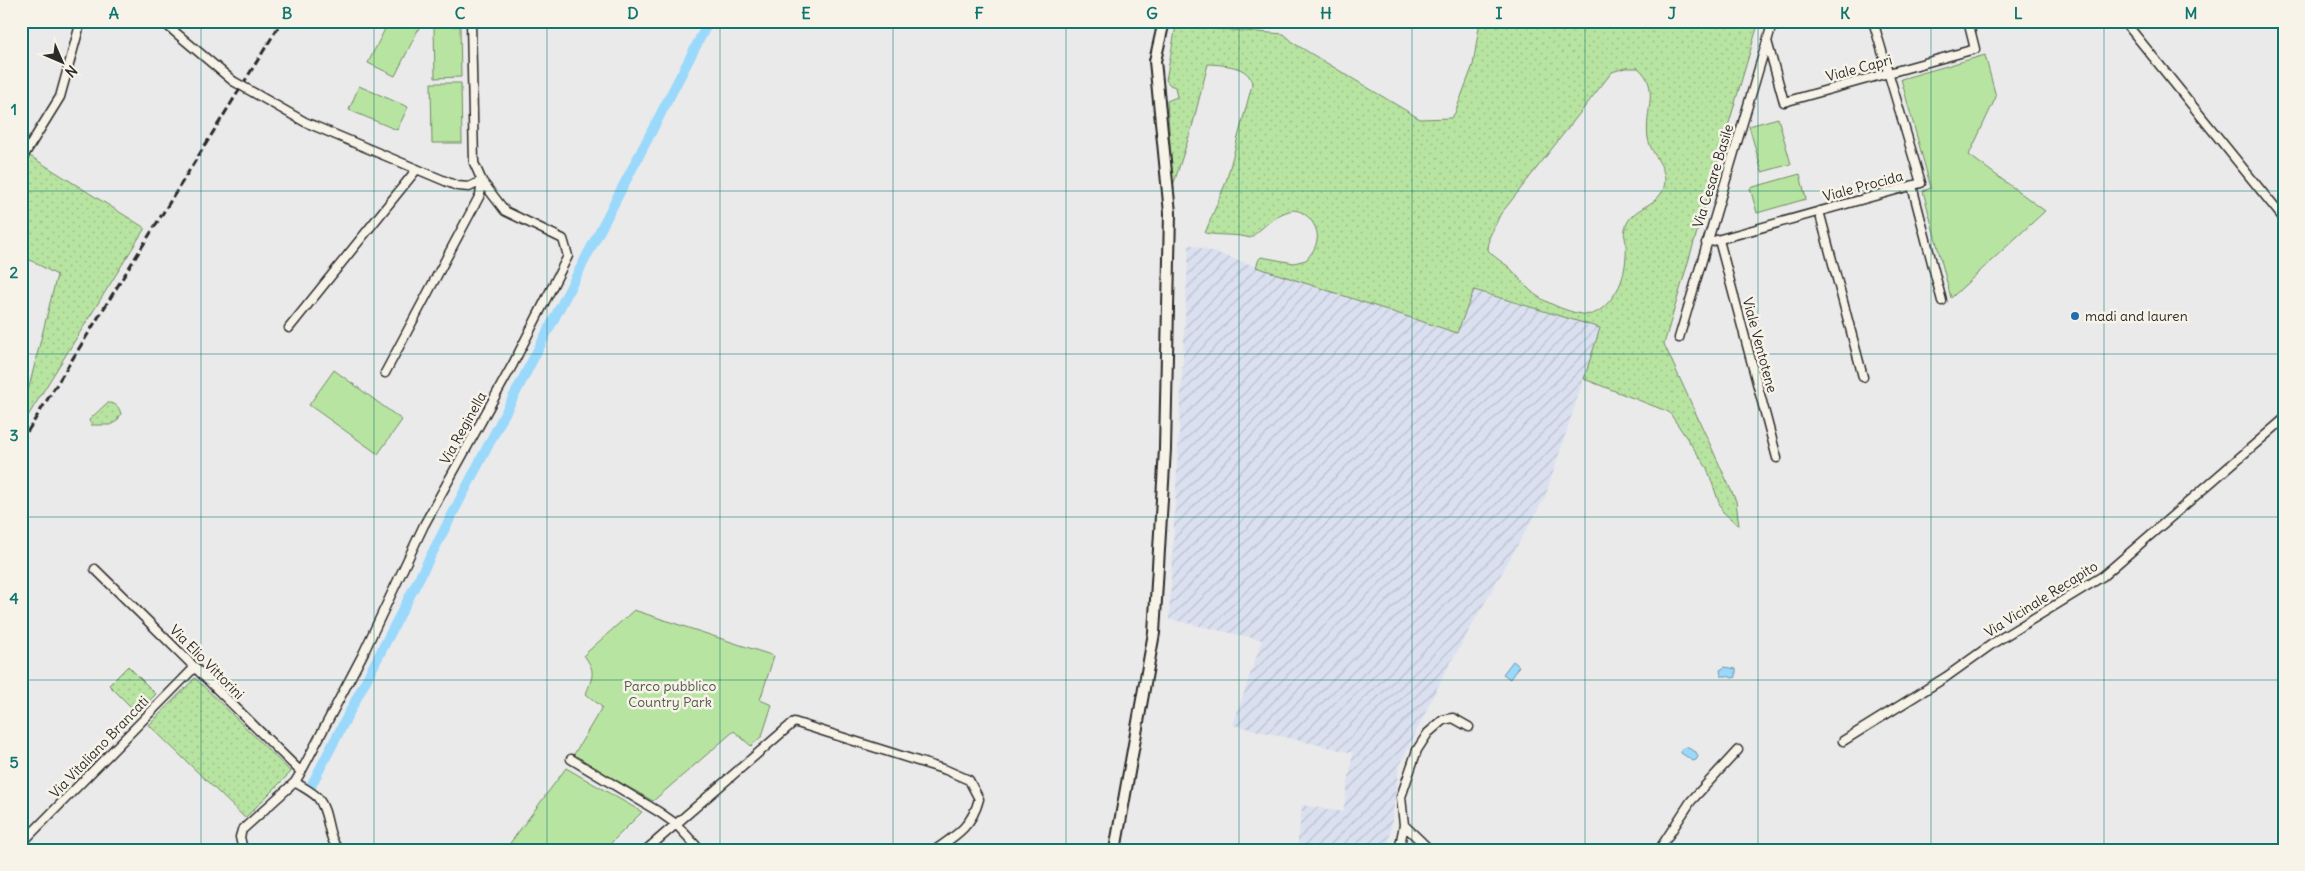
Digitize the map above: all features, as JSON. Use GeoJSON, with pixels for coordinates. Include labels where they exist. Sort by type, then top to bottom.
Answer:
{"type":"FeatureCollection","features":[{"type":"Feature","properties":{"kind":"street"},"geometry":{"type":"LineString","coordinates":[[21,160],[60,97],[81,21]]}},
{"type":"Feature","properties":{"kind":"street"},"geometry":{"type":"LineString","coordinates":[[162,21],[233,81],[305,122],[457,186],[469,187],[482,180]]}},
{"type":"Feature","properties":{"kind":"street","name":"Via Reginella"},"geometry":{"type":"LineString","coordinates":[[243,850],[240,838],[242,830],[298,785],[301,772],[363,654],[424,525],[513,364],[568,256],[564,239],[505,211],[482,180],[474,163],[471,21]]}},
{"type":"Feature","properties":{"kind":"street"},"geometry":{"type":"LineString","coordinates":[[1115,850],[1154,633],[1165,459],[1170,214],[1154,61],[1164,21]]}},
{"type":"Feature","properties":{"kind":"street","name":"Via Cesare Basile"},"geometry":{"type":"LineString","coordinates":[[1679,338],[1773,21]]}},
{"type":"Feature","properties":{"kind":"street","name":"Viale Procida"},"geometry":{"type":"LineString","coordinates":[[1706,243],[1921,183],[1873,21]]}},
{"type":"Feature","properties":{"kind":"street","name":"Viale Capri"},"geometry":{"type":"LineString","coordinates":[[1767,40],[1784,102],[1975,49],[1968,21]]}},
{"type":"Feature","properties":{"kind":"street"},"geometry":{"type":"LineString","coordinates":[[2124,21],[2284,219]]}},
{"type":"Feature","properties":{"kind":"street"},"geometry":{"type":"LineString","coordinates":[[289,328],[417,169]]}},
{"type":"Feature","properties":{"kind":"street"},"geometry":{"type":"LineString","coordinates":[[384,373],[480,195],[482,180]]}},
{"type":"Feature","properties":{"kind":"street"},"geometry":{"type":"LineString","coordinates":[[1912,186],[1942,301]]}},
{"type":"Feature","properties":{"kind":"street"},"geometry":{"type":"LineString","coordinates":[[1819,211],[1863,377]]}},
{"type":"Feature","properties":{"kind":"street","name":"Viale Ventotene"},"geometry":{"type":"LineString","coordinates":[[1719,240],[1777,458]]}},
{"type":"Feature","properties":{"kind":"street","name":"Via Vicinale Recapito"},"geometry":{"type":"LineString","coordinates":[[1843,741],[1946,677],[1995,642],[2103,576],[2284,419]]}},
{"type":"Feature","properties":{"kind":"street","name":"Via Elio Vittorini"},"geometry":{"type":"LineString","coordinates":[[95,569],[301,772]]}},
{"type":"Feature","properties":{"kind":"street","name":"Via Vitaliano Brancati"},"geometry":{"type":"LineString","coordinates":[[21,844],[195,667]]}},
{"type":"Feature","properties":{"kind":"street"},"geometry":{"type":"LineString","coordinates":[[1400,850],[1404,825],[1401,797],[1417,750],[1428,733],[1443,720],[1454,718],[1468,727]]}},
{"type":"Feature","properties":{"kind":"street"},"geometry":{"type":"LineString","coordinates":[[646,850],[794,722],[946,770],[969,780],[979,799],[975,814],[962,831],[935,850]]}},
{"type":"Feature","properties":{"kind":"street"},"geometry":{"type":"LineString","coordinates":[[1659,850],[1691,800],[1738,750]]}},
{"type":"Feature","properties":{"kind":"street"},"geometry":{"type":"LineString","coordinates":[[571,759],[650,805],[676,824],[700,850]]}},
{"type":"Feature","properties":{"kind":"street"},"geometry":{"type":"LineString","coordinates":[[298,785],[318,797],[324,808],[334,844],[339,850]]}},
{"type":"Feature","properties":{"kind":"street"},"geometry":{"type":"LineString","coordinates":[[1404,825],[1430,850]]}},
{"type":"Feature","properties":{"kind":"shaded area"},"geometry":{"type":"Polygon","coordinates":[[[1189,244],[1457,333],[1473,290],[1600,328],[1545,497],[1443,676],[1399,767],[1388,850],[1297,850],[1302,805],[1343,812],[1353,753],[1233,725],[1262,640],[1169,619],[1189,244]]]}},
{"type":"Feature","properties":{"kind":"green space"},"geometry":{"type":"Polygon","coordinates":[[[389,21],[416,21],[421,24],[395,76],[368,63],[389,21]]]}},
{"type":"Feature","properties":{"kind":"green space"},"geometry":{"type":"Polygon","coordinates":[[[1480,21],[1759,21],[1664,344],[1736,501],[1739,526],[1722,511],[1707,468],[1669,412],[1584,379],[1600,328],[1474,290],[1457,333],[1256,267],[1261,257],[1294,263],[1306,260],[1310,255],[1316,246],[1316,229],[1309,218],[1300,211],[1289,211],[1278,216],[1250,238],[1205,233],[1226,182],[1252,85],[1247,73],[1235,67],[1208,64],[1192,127],[1173,186],[1167,101],[1177,97],[1175,87],[1166,80],[1176,26],[1284,34],[1295,44],[1420,119],[1451,118],[1455,113],[1473,65],[1480,21]],[[1625,68],[1612,72],[1500,215],[1489,238],[1488,250],[1509,267],[1532,292],[1552,304],[1569,311],[1592,314],[1601,309],[1613,296],[1621,282],[1625,268],[1626,242],[1624,233],[1628,221],[1638,211],[1656,199],[1664,187],[1664,173],[1648,138],[1649,83],[1645,75],[1638,68],[1625,68]]]}},
{"type":"Feature","properties":{"kind":"green space"},"geometry":{"type":"Polygon","coordinates":[[[460,26],[461,77],[435,78],[434,27],[460,26]]]}},
{"type":"Feature","properties":{"kind":"green space"},"geometry":{"type":"Polygon","coordinates":[[[1985,55],[1996,97],[1969,155],[2045,211],[1951,298],[1923,191],[1931,188],[1901,79],[1985,55]]]}},
{"type":"Feature","properties":{"kind":"green space"},"geometry":{"type":"Polygon","coordinates":[[[431,83],[461,83],[462,143],[432,143],[431,83]]]}},
{"type":"Feature","properties":{"kind":"green space"},"geometry":{"type":"Polygon","coordinates":[[[359,86],[408,107],[397,130],[349,110],[359,86]]]}},
{"type":"Feature","properties":{"kind":"green space"},"geometry":{"type":"Polygon","coordinates":[[[1778,118],[1791,164],[1762,172],[1749,126],[1778,118]]]}},
{"type":"Feature","properties":{"kind":"green space"},"geometry":{"type":"Polygon","coordinates":[[[30,156],[145,228],[21,427],[21,386],[28,391],[57,275],[21,255],[21,175],[30,156]]]}},
{"type":"Feature","properties":{"kind":"green space"},"geometry":{"type":"Polygon","coordinates":[[[1800,174],[1806,199],[1757,213],[1750,188],[1800,174]]]}},
{"type":"Feature","properties":{"kind":"green space"},"geometry":{"type":"Polygon","coordinates":[[[334,370],[402,420],[378,454],[309,405],[334,370]]]}},
{"type":"Feature","properties":{"kind":"green space"},"geometry":{"type":"Polygon","coordinates":[[[107,403],[118,407],[121,414],[117,421],[110,425],[91,425],[89,420],[107,403]]]}},
{"type":"Feature","properties":{"kind":"green space","name":"Parco pubblico Country Park"},"geometry":{"type":"Polygon","coordinates":[[[634,610],[774,656],[760,700],[772,705],[762,736],[751,746],[734,731],[653,801],[573,756],[602,707],[586,694],[592,670],[584,655],[634,610]]]}},
{"type":"Feature","properties":{"kind":"green space"},"geometry":{"type":"Polygon","coordinates":[[[128,666],[156,694],[137,713],[109,685],[128,666]]]}},
{"type":"Feature","properties":{"kind":"green space"},"geometry":{"type":"Polygon","coordinates":[[[195,678],[291,772],[245,818],[149,725],[195,678]]]}},
{"type":"Feature","properties":{"kind":"green space"},"geometry":{"type":"Polygon","coordinates":[[[566,768],[642,812],[604,850],[505,850],[566,768]]]}},
{"type":"Feature","properties":{"kind":"water"},"geometry":{"type":"Polygon","coordinates":[[[1513,661],[1519,666],[1510,679],[1503,674],[1513,661]]]}},
{"type":"Feature","properties":{"kind":"water"},"geometry":{"type":"Polygon","coordinates":[[[1725,667],[1736,669],[1736,677],[1721,676],[1720,670],[1725,667]]]}},
{"type":"Feature","properties":{"kind":"water"},"geometry":{"type":"Polygon","coordinates":[[[1686,747],[1696,752],[1698,757],[1696,760],[1693,761],[1681,753],[1682,749],[1686,747]]]}},
{"type":"Feature","properties":{"kind":"waterway"},"geometry":{"type":"LineString","coordinates":[[311,786],[709,21]]}},
{"type":"Feature","properties":{"kind":"railway"},"geometry":{"type":"LineString","coordinates":[[21,442],[282,21]]}},
{"type":"Feature","properties":{"kind":"place","name":"madi and lauren"},"geometry":{"type":"Point","coordinates":[2075,316]}}]}
